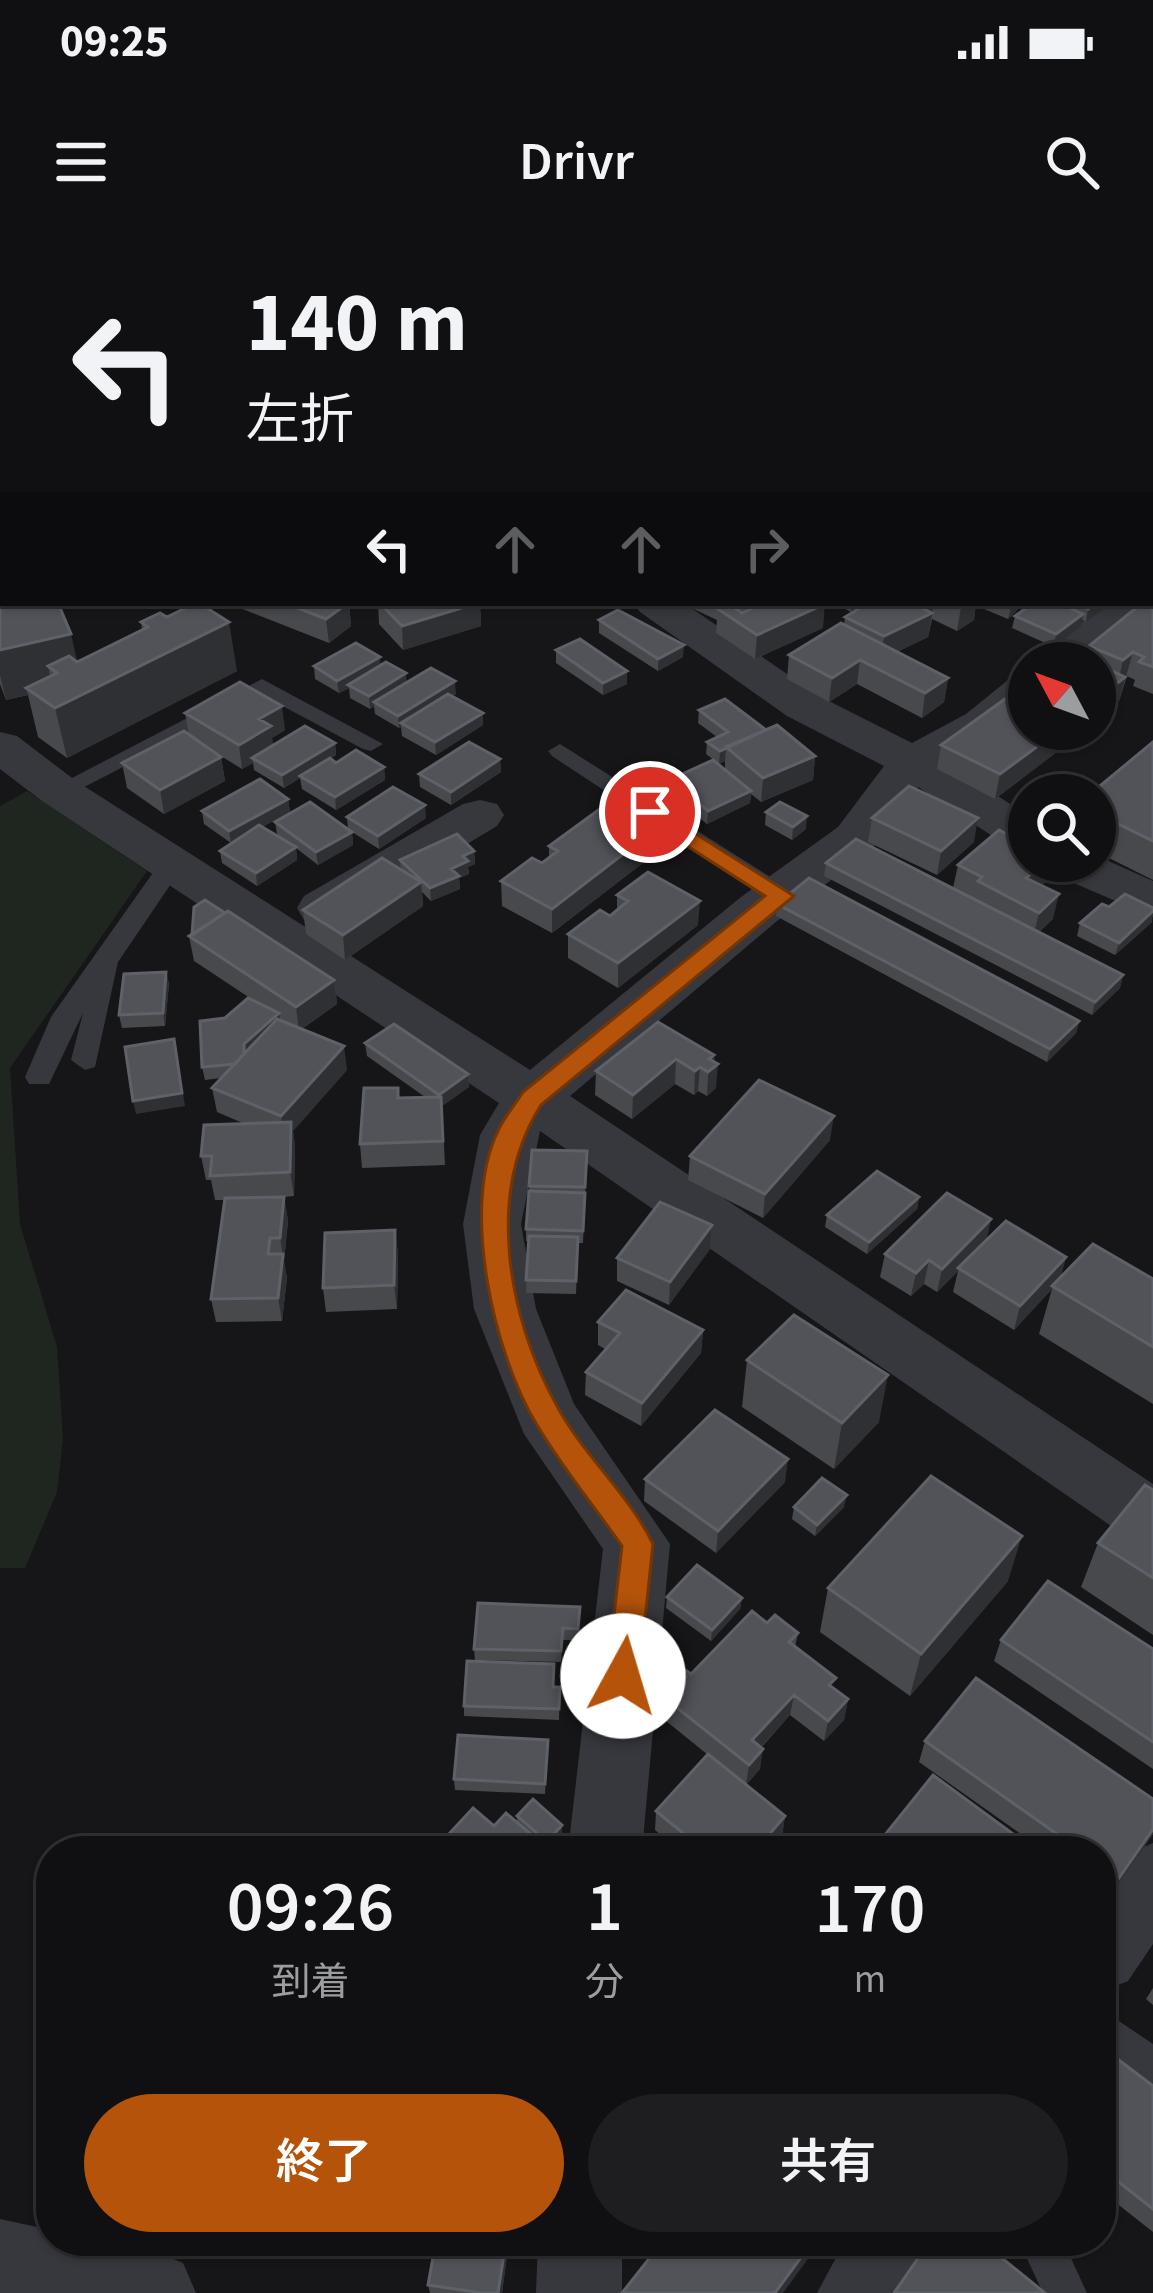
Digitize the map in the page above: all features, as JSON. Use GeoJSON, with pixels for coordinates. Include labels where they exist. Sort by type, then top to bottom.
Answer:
{"type":"FeatureCollection","features":[{"type":"Feature","properties":{"kind":"street"},"geometry":{"type":"LineString","coordinates":[[659,606],[803,706],[912,762],[1008,824]]}},
{"type":"Feature","properties":{"kind":"street"},"geometry":{"type":"LineString","coordinates":[[1083,642],[1127,606]]}},
{"type":"Feature","properties":{"kind":"street"},"geometry":{"type":"LineString","coordinates":[[607,1836],[638,1544],[547,1416],[505,1309],[492,1225],[508,1135],[532,1098],[759,909],[855,838],[912,762],[982,724],[1008,703]]}},
{"type":"Feature","properties":{"kind":"street"},"geometry":{"type":"LineString","coordinates":[[0,746],[59,791],[532,1098],[1153,1519]]}},
{"type":"Feature","properties":{"kind":"street"},"geometry":{"type":"LineString","coordinates":[[275,935],[480,815]]}},
{"type":"Feature","properties":{"kind":"street"},"geometry":{"type":"LineString","coordinates":[[1112,882],[1153,901]]}},
{"type":"Feature","properties":{"kind":"street"},"geometry":{"type":"LineString","coordinates":[[1116,1932],[1153,1879]]}},
{"type":"Feature","properties":{"kind":"street"},"geometry":{"type":"LineString","coordinates":[[579,2293],[580,2256]]}},
{"type":"Feature","properties":{"kind":"street"},"geometry":{"type":"LineString","coordinates":[[860,2293],[886,2256]]}},
{"type":"Feature","properties":{"kind":"street"},"geometry":{"type":"LineString","coordinates":[[0,2262],[153,2293]]}},
{"type":"Feature","properties":{"kind":"lane"},"geometry":{"type":"LineString","coordinates":[[59,791],[262,686],[371,744]]}},
{"type":"Feature","properties":{"kind":"lane"},"geometry":{"type":"LineString","coordinates":[[560,751],[782,896]]}},
{"type":"Feature","properties":{"kind":"lane"},"geometry":{"type":"LineString","coordinates":[[39,1077],[61,1024],[171,866]]}},
{"type":"Feature","properties":{"kind":"lane"},"geometry":{"type":"LineString","coordinates":[[85,1060],[108,952]]}},
{"type":"Feature","properties":{"kind":"lane"},"geometry":{"type":"LineString","coordinates":[[1116,2041],[1153,2069]]}},
{"type":"Feature","properties":{"kind":"lane"},"geometry":{"type":"LineString","coordinates":[[1048,2256],[1066,2293]]}},
{"type":"Feature","properties":{"kind":"shaded area"},"geometry":{"type":"Polygon","coordinates":[[[27,791],[147,871],[10,1068],[20,1224],[57,1347],[63,1439],[57,1492],[25,1568],[0,1568],[0,806],[27,791]]]}},
{"type":"Feature","properties":{"kind":"building"},"geometry":{"type":"Polygon","coordinates":[[[0,606],[59,606],[71,634],[0,650],[0,606]]]}},
{"type":"Feature","properties":{"kind":"building"},"geometry":{"type":"Polygon","coordinates":[[[190,606],[204,606],[229,622],[55,708],[26,688],[57,673],[48,666],[69,656],[77,662],[148,627],[141,622],[160,613],[167,617],[190,606]]]}},
{"type":"Feature","properties":{"kind":"building"},"geometry":{"type":"Polygon","coordinates":[[[293,606],[344,606],[326,619],[293,606]]]}},
{"type":"Feature","properties":{"kind":"building"},"geometry":{"type":"Polygon","coordinates":[[[383,606],[468,606],[402,626],[383,606]]]}},
{"type":"Feature","properties":{"kind":"building"},"geometry":{"type":"Polygon","coordinates":[[[732,606],[742,613],[757,606],[821,606],[757,635],[718,609],[732,606]]]}},
{"type":"Feature","properties":{"kind":"building"},"geometry":{"type":"Polygon","coordinates":[[[863,606],[918,606],[932,613],[884,636],[845,617],[863,606]]]}},
{"type":"Feature","properties":{"kind":"building"},"geometry":{"type":"Polygon","coordinates":[[[1029,606],[1065,606],[1083,614],[1056,634],[1015,616],[1029,606]]]}},
{"type":"Feature","properties":{"kind":"building"},"geometry":{"type":"Polygon","coordinates":[[[1139,606],[1153,609],[1153,667],[1139,662],[1144,657],[1133,652],[1123,660],[1116,657],[1116,642],[1094,642],[1139,606]]]}},
{"type":"Feature","properties":{"kind":"building"},"geometry":{"type":"Polygon","coordinates":[[[618,610],[684,645],[658,659],[599,620],[618,610]]]}},
{"type":"Feature","properties":{"kind":"building"},"geometry":{"type":"Polygon","coordinates":[[[841,623],[948,678],[925,693],[860,660],[832,678],[789,655],[841,623]]]}},
{"type":"Feature","properties":{"kind":"building"},"geometry":{"type":"Polygon","coordinates":[[[580,639],[627,671],[603,683],[556,650],[580,639]]]}},
{"type":"Feature","properties":{"kind":"building"},"geometry":{"type":"Polygon","coordinates":[[[356,643],[380,657],[337,681],[314,666],[356,643]]]}},
{"type":"Feature","properties":{"kind":"building"},"geometry":{"type":"Polygon","coordinates":[[[386,662],[406,673],[369,696],[348,685],[386,662]]]}},
{"type":"Feature","properties":{"kind":"building"},"geometry":{"type":"Polygon","coordinates":[[[431,668],[455,681],[398,716],[374,702],[431,668]]]}},
{"type":"Feature","properties":{"kind":"building"},"geometry":{"type":"Polygon","coordinates":[[[240,682],[282,706],[259,719],[271,726],[239,745],[185,713],[240,682]]]}},
{"type":"Feature","properties":{"kind":"building"},"geometry":{"type":"Polygon","coordinates":[[[448,694],[483,713],[435,742],[401,723],[448,694]]]}},
{"type":"Feature","properties":{"kind":"building"},"geometry":{"type":"Polygon","coordinates":[[[725,699],[766,730],[720,751],[707,742],[728,732],[699,710],[725,699]]]}},
{"type":"Feature","properties":{"kind":"building"},"geometry":{"type":"Polygon","coordinates":[[[1005,699],[1008,750],[1033,750],[1000,774],[941,745],[1005,699]]]}},
{"type":"Feature","properties":{"kind":"building"},"geometry":{"type":"Polygon","coordinates":[[[777,725],[815,756],[763,778],[726,747],[777,725]]]}},
{"type":"Feature","properties":{"kind":"building"},"geometry":{"type":"Polygon","coordinates":[[[305,726],[335,743],[282,775],[252,758],[305,726]]]}},
{"type":"Feature","properties":{"kind":"building"},"geometry":{"type":"Polygon","coordinates":[[[184,731],[221,757],[160,790],[122,763],[184,731]]]}},
{"type":"Feature","properties":{"kind":"building"},"geometry":{"type":"Polygon","coordinates":[[[469,742],[500,759],[451,792],[419,774],[469,742]]]}},
{"type":"Feature","properties":{"kind":"building"},"geometry":{"type":"Polygon","coordinates":[[[1153,742],[1153,841],[1116,823],[1114,774],[1153,742]]]}},
{"type":"Feature","properties":{"kind":"building"},"geometry":{"type":"Polygon","coordinates":[[[356,750],[384,767],[335,797],[300,776],[330,758],[336,763],[356,750]]]}},
{"type":"Feature","properties":{"kind":"building"},"geometry":{"type":"Polygon","coordinates":[[[713,760],[751,791],[708,811],[676,785],[686,781],[678,776],[713,760]]]}},
{"type":"Feature","properties":{"kind":"building"},"geometry":{"type":"Polygon","coordinates":[[[260,779],[288,799],[229,831],[202,811],[260,779]]]}},
{"type":"Feature","properties":{"kind":"building"},"geometry":{"type":"Polygon","coordinates":[[[909,786],[978,818],[941,851],[872,818],[909,786]]]}},
{"type":"Feature","properties":{"kind":"building"},"geometry":{"type":"Polygon","coordinates":[[[393,787],[425,805],[378,836],[347,817],[393,787]]]}},
{"type":"Feature","properties":{"kind":"building"},"geometry":{"type":"Polygon","coordinates":[[[627,801],[666,821],[552,909],[501,881],[532,858],[542,863],[558,851],[549,846],[608,803],[617,808],[627,801]]]}},
{"type":"Feature","properties":{"kind":"building"},"geometry":{"type":"Polygon","coordinates":[[[310,802],[352,832],[316,852],[275,822],[310,802]]]}},
{"type":"Feature","properties":{"kind":"building"},"geometry":{"type":"Polygon","coordinates":[[[780,802],[807,816],[793,827],[766,812],[780,802]]]}},
{"type":"Feature","properties":{"kind":"building"},"geometry":{"type":"Polygon","coordinates":[[[259,825],[296,847],[256,873],[220,851],[259,825]]]}},
{"type":"Feature","properties":{"kind":"building"},"geometry":{"type":"Polygon","coordinates":[[[999,830],[1008,834],[1008,882],[1034,882],[1059,894],[1039,913],[958,865],[999,830]]]}},
{"type":"Feature","properties":{"kind":"building"},"geometry":{"type":"Polygon","coordinates":[[[457,834],[474,851],[463,856],[468,861],[451,869],[459,876],[430,888],[400,860],[457,834]]]}},
{"type":"Feature","properties":{"kind":"building"},"geometry":{"type":"Polygon","coordinates":[[[856,839],[1123,975],[1095,1002],[826,863],[856,839]]]}},
{"type":"Feature","properties":{"kind":"building"},"geometry":{"type":"Polygon","coordinates":[[[382,858],[421,882],[343,935],[303,910],[382,858]]]}},
{"type":"Feature","properties":{"kind":"building"},"geometry":{"type":"Polygon","coordinates":[[[648,872],[700,901],[618,963],[568,934],[600,910],[610,916],[628,901],[617,895],[648,872]]]}},
{"type":"Feature","properties":{"kind":"building"},"geometry":{"type":"Polygon","coordinates":[[[809,878],[1079,1021],[1050,1049],[777,904],[809,878]]]}},
{"type":"Feature","properties":{"kind":"building"},"geometry":{"type":"Polygon","coordinates":[[[1125,894],[1153,911],[1119,943],[1080,923],[1102,904],[1109,907],[1125,894]]]}},
{"type":"Feature","properties":{"kind":"building"},"geometry":{"type":"Polygon","coordinates":[[[205,900],[225,913],[192,935],[194,907],[205,900]]]}},
{"type":"Feature","properties":{"kind":"building"},"geometry":{"type":"Polygon","coordinates":[[[228,911],[334,980],[296,1007],[189,936],[228,911]]]}},
{"type":"Feature","properties":{"kind":"building"},"geometry":{"type":"Polygon","coordinates":[[[166,972],[163,1013],[119,1015],[124,974],[166,972]]]}},
{"type":"Feature","properties":{"kind":"building"},"geometry":{"type":"Polygon","coordinates":[[[248,998],[279,1013],[244,1044],[244,1054],[235,1064],[202,1067],[200,1021],[225,1018],[248,998]]]}},
{"type":"Feature","properties":{"kind":"building"},"geometry":{"type":"Polygon","coordinates":[[[277,1019],[344,1046],[281,1116],[212,1088],[277,1019]]]}},
{"type":"Feature","properties":{"kind":"building"},"geometry":{"type":"Polygon","coordinates":[[[658,1022],[714,1055],[709,1059],[718,1064],[708,1072],[700,1067],[695,1071],[676,1059],[633,1095],[596,1071],[658,1022]]]}},
{"type":"Feature","properties":{"kind":"building"},"geometry":{"type":"Polygon","coordinates":[[[394,1024],[468,1074],[439,1095],[365,1043],[394,1024]]]}},
{"type":"Feature","properties":{"kind":"building"},"geometry":{"type":"Polygon","coordinates":[[[174,1039],[182,1093],[133,1101],[125,1047],[174,1039]]]}},
{"type":"Feature","properties":{"kind":"building"},"geometry":{"type":"Polygon","coordinates":[[[759,1080],[834,1116],[765,1194],[690,1156],[759,1080]]]}},
{"type":"Feature","properties":{"kind":"building"},"geometry":{"type":"Polygon","coordinates":[[[364,1088],[398,1088],[398,1098],[441,1097],[443,1141],[360,1144],[364,1088]]]}},
{"type":"Feature","properties":{"kind":"building"},"geometry":{"type":"Polygon","coordinates":[[[291,1122],[290,1172],[210,1176],[212,1156],[201,1156],[204,1125],[291,1122]]]}},
{"type":"Feature","properties":{"kind":"building"},"geometry":{"type":"Polygon","coordinates":[[[532,1150],[587,1151],[585,1187],[529,1186],[532,1150]]]}},
{"type":"Feature","properties":{"kind":"building"},"geometry":{"type":"Polygon","coordinates":[[[877,1171],[919,1197],[869,1242],[827,1215],[877,1171]]]}},
{"type":"Feature","properties":{"kind":"building"},"geometry":{"type":"Polygon","coordinates":[[[529,1191],[585,1193],[583,1231],[526,1229],[529,1191]]]}},
{"type":"Feature","properties":{"kind":"building"},"geometry":{"type":"Polygon","coordinates":[[[947,1193],[991,1219],[942,1269],[929,1260],[916,1273],[885,1254],[947,1193]]]}},
{"type":"Feature","properties":{"kind":"building"},"geometry":{"type":"Polygon","coordinates":[[[284,1197],[280,1238],[270,1238],[268,1254],[283,1254],[278,1298],[211,1299],[225,1198],[284,1197]]]}},
{"type":"Feature","properties":{"kind":"building"},"geometry":{"type":"Polygon","coordinates":[[[660,1202],[712,1225],[670,1282],[617,1258],[660,1202]]]}},
{"type":"Feature","properties":{"kind":"building"},"geometry":{"type":"Polygon","coordinates":[[[1006,1221],[1066,1257],[1020,1306],[958,1268],[1006,1221]]]}},
{"type":"Feature","properties":{"kind":"building"},"geometry":{"type":"Polygon","coordinates":[[[395,1230],[394,1285],[323,1288],[325,1233],[395,1230]]]}},
{"type":"Feature","properties":{"kind":"building"},"geometry":{"type":"Polygon","coordinates":[[[529,1236],[578,1237],[576,1281],[526,1280],[529,1236]]]}},
{"type":"Feature","properties":{"kind":"building"},"geometry":{"type":"Polygon","coordinates":[[[1093,1244],[1153,1279],[1153,1347],[1052,1286],[1093,1244]]]}},
{"type":"Feature","properties":{"kind":"building"},"geometry":{"type":"Polygon","coordinates":[[[626,1290],[703,1330],[642,1403],[586,1372],[620,1333],[598,1322],[626,1290]]]}},
{"type":"Feature","properties":{"kind":"building"},"geometry":{"type":"Polygon","coordinates":[[[794,1315],[888,1375],[842,1423],[747,1360],[794,1315]]]}},
{"type":"Feature","properties":{"kind":"building"},"geometry":{"type":"Polygon","coordinates":[[[715,1410],[788,1459],[718,1531],[645,1479],[715,1410]]]}},
{"type":"Feature","properties":{"kind":"building"},"geometry":{"type":"Polygon","coordinates":[[[931,1476],[1022,1536],[921,1654],[828,1588],[931,1476]]]}},
{"type":"Feature","properties":{"kind":"building"},"geometry":{"type":"Polygon","coordinates":[[[822,1478],[847,1495],[817,1525],[794,1507],[822,1478]]]}},
{"type":"Feature","properties":{"kind":"building"},"geometry":{"type":"Polygon","coordinates":[[[1145,1485],[1153,1490],[1153,1578],[1098,1543],[1145,1485]]]}},
{"type":"Feature","properties":{"kind":"building"},"geometry":{"type":"Polygon","coordinates":[[[697,1565],[742,1598],[712,1630],[667,1597],[697,1565]]]}},
{"type":"Feature","properties":{"kind":"building"},"geometry":{"type":"Polygon","coordinates":[[[1048,1581],[1153,1649],[1153,1742],[1001,1640],[1048,1581]]]}},
{"type":"Feature","properties":{"kind":"building"},"geometry":{"type":"Polygon","coordinates":[[[478,1603],[580,1607],[578,1629],[563,1628],[561,1651],[474,1649],[478,1603]]]}},
{"type":"Feature","properties":{"kind":"building"},"geometry":{"type":"Polygon","coordinates":[[[752,1611],[767,1623],[775,1615],[798,1633],[789,1642],[836,1678],[829,1685],[848,1699],[828,1721],[794,1695],[752,1740],[763,1749],[749,1765],[656,1691],[680,1666],[691,1674],[752,1611]]]}},
{"type":"Feature","properties":{"kind":"building"},"geometry":{"type":"Polygon","coordinates":[[[467,1661],[554,1664],[559,1709],[464,1706],[467,1661]]]}},
{"type":"Feature","properties":{"kind":"building"},"geometry":{"type":"Polygon","coordinates":[[[976,1678],[1153,1799],[1153,1829],[1119,1878],[1116,1836],[1060,1836],[925,1741],[976,1678]]]}},
{"type":"Feature","properties":{"kind":"building"},"geometry":{"type":"Polygon","coordinates":[[[458,1735],[548,1740],[545,1784],[454,1779],[458,1735]]]}},
{"type":"Feature","properties":{"kind":"building"},"geometry":{"type":"Polygon","coordinates":[[[708,1754],[785,1816],[768,1836],[687,1836],[656,1811],[708,1754]]]}},
{"type":"Feature","properties":{"kind":"building"},"geometry":{"type":"Polygon","coordinates":[[[933,1775],[1016,1836],[884,1836],[933,1775]]]}},
{"type":"Feature","properties":{"kind":"building"},"geometry":{"type":"Polygon","coordinates":[[[533,1799],[562,1825],[552,1836],[540,1836],[517,1816],[533,1799]]]}},
{"type":"Feature","properties":{"kind":"building"},"geometry":{"type":"Polygon","coordinates":[[[473,1808],[494,1826],[506,1813],[533,1836],[447,1836],[473,1808]]]}},
{"type":"Feature","properties":{"kind":"building"},"geometry":{"type":"Polygon","coordinates":[[[1116,2058],[1153,2086],[1153,2209],[1116,2180],[1116,2058]]]}},
{"type":"Feature","properties":{"kind":"building"},"geometry":{"type":"Polygon","coordinates":[[[433,2256],[504,2256],[498,2293],[428,2285],[433,2256]]]}},
{"type":"Feature","properties":{"kind":"building"},"geometry":{"type":"Polygon","coordinates":[[[651,2256],[802,2256],[775,2293],[622,2293],[651,2256]]]}},
{"type":"Feature","properties":{"kind":"building"},"geometry":{"type":"Polygon","coordinates":[[[920,2256],[999,2256],[1045,2293],[894,2293],[920,2256]]]}},
{"type":"Feature","properties":{"kind":"route"},"geometry":{"type":"LineString","coordinates":[[623,1676],[638,1544],[547,1416],[533,1388],[505,1309],[492,1225],[508,1135],[532,1098],[759,909],[782,896],[650,812]]}}]}
